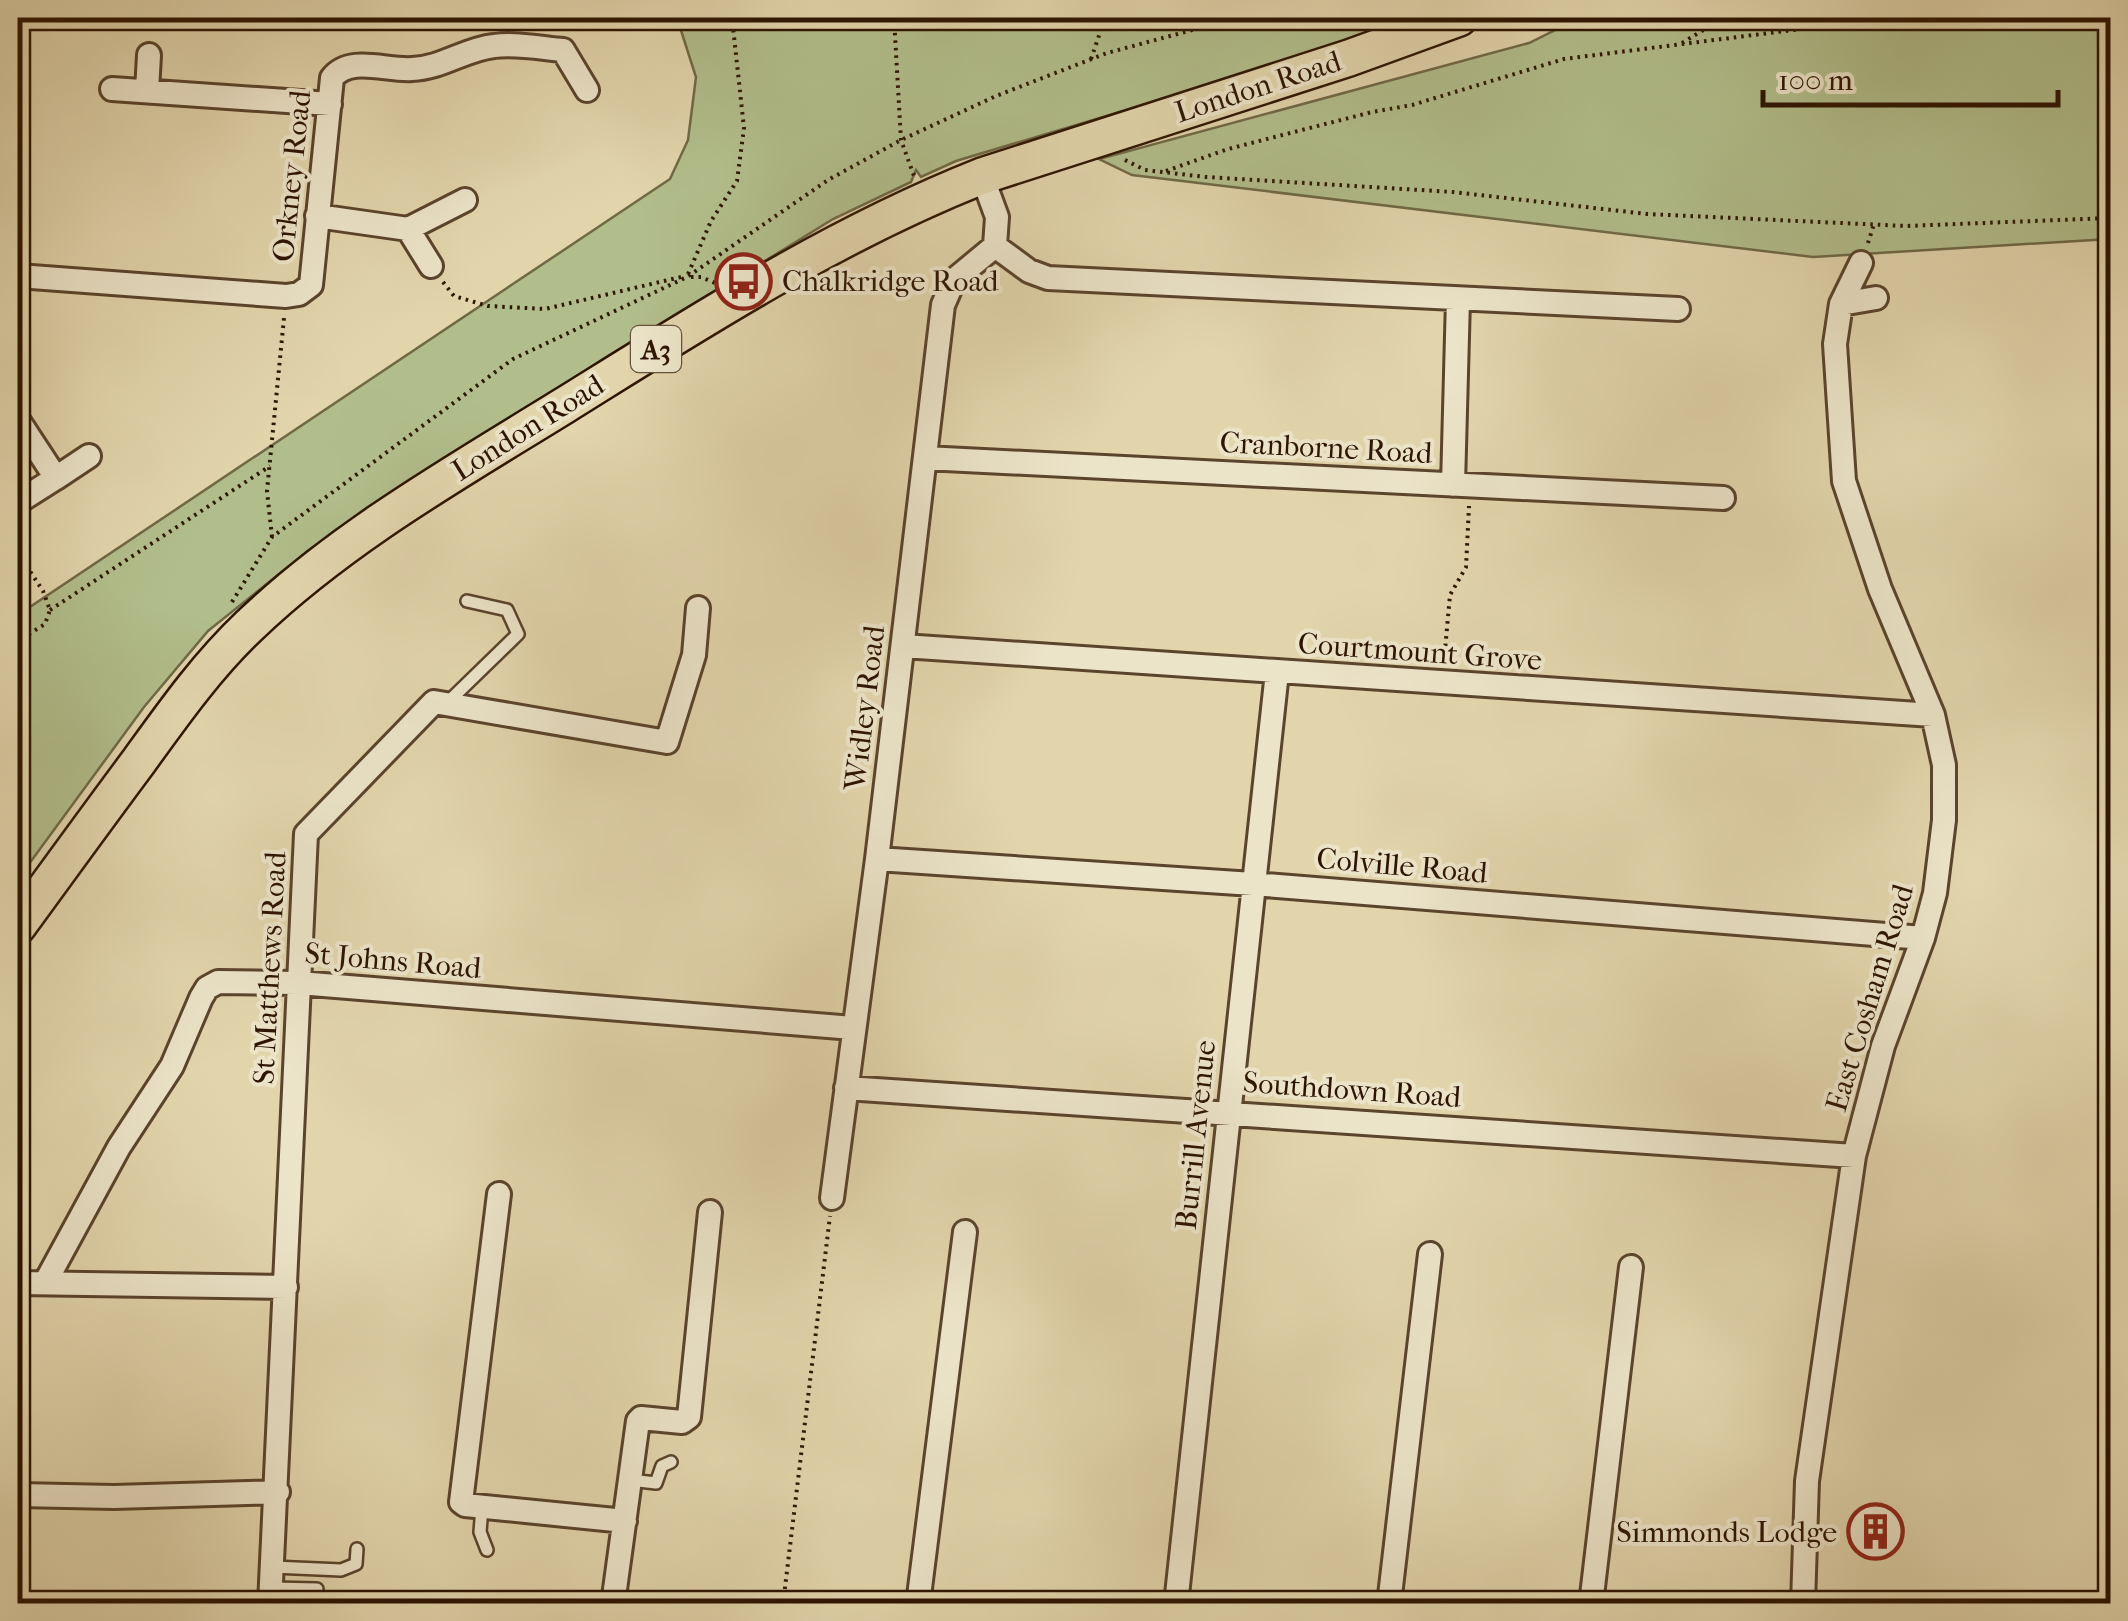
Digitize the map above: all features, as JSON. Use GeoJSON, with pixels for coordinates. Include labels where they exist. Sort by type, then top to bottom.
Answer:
{"type":"FeatureCollection","features":[{"type":"Feature","properties":{"kind":"main road","name":"London Road"},"geometry":{"type":"LineString","coordinates":[[18,926],[202,674],[316,566],[422,494],[742,296],[856,230],[923,199],[1459,18]]}},
{"type":"Feature","properties":{"kind":"street","name":"Orkney Road"},"geometry":{"type":"LineString","coordinates":[[18,276],[299,294],[311,284],[332,78],[340,68],[353,65],[410,70],[434,67],[478,48],[566,40],[587,90]]}},
{"type":"Feature","properties":{"kind":"street"},"geometry":{"type":"LineString","coordinates":[[147,91],[150,55]]}},
{"type":"Feature","properties":{"kind":"street"},"geometry":{"type":"LineString","coordinates":[[112,89],[330,104]]}},
{"type":"Feature","properties":{"kind":"street"},"geometry":{"type":"LineString","coordinates":[[982,176],[997,217],[994,246],[1029,272],[1048,278],[1678,309]]}},
{"type":"Feature","properties":{"kind":"street"},"geometry":{"type":"LineString","coordinates":[[317,216],[408,229],[465,200]]}},
{"type":"Feature","properties":{"kind":"street"},"geometry":{"type":"LineString","coordinates":[[408,229],[432,266]]}},
{"type":"Feature","properties":{"kind":"street","name":"Widley Road"},"geometry":{"type":"LineString","coordinates":[[832,1198],[943,305],[954,280],[994,246]]}},
{"type":"Feature","properties":{"kind":"street","name":"East Cosham Road"},"geometry":{"type":"LineString","coordinates":[[1803,1604],[1808,1465],[1854,1156],[1883,1046],[1935,893],[1944,820],[1944,765],[1933,714],[1880,589],[1844,481],[1836,344],[1842,304],[1861,263]]}},
{"type":"Feature","properties":{"kind":"street"},"geometry":{"type":"LineString","coordinates":[[1842,304],[1876,298]]}},
{"type":"Feature","properties":{"kind":"street"},"geometry":{"type":"LineString","coordinates":[[1458,300],[1462,486]]}},
{"type":"Feature","properties":{"kind":"street"},"geometry":{"type":"LineString","coordinates":[[18,420],[56,478]]}},
{"type":"Feature","properties":{"kind":"street"},"geometry":{"type":"LineString","coordinates":[[18,502],[89,456]]}},
{"type":"Feature","properties":{"kind":"street","name":"Cranborne Road"},"geometry":{"type":"LineString","coordinates":[[926,458],[1723,498]]}},
{"type":"Feature","properties":{"kind":"street"},"geometry":{"type":"LineString","coordinates":[[446,704],[667,742],[694,655],[698,608]]}},
{"type":"Feature","properties":{"kind":"street","name":"Courtmount Grove"},"geometry":{"type":"LineString","coordinates":[[903,646],[1933,714]]}},
{"type":"Feature","properties":{"kind":"street","name":"Burrill Avenue"},"geometry":{"type":"LineString","coordinates":[[1176,1604],[1277,672]]}},
{"type":"Feature","properties":{"kind":"street","name":"St Matthews Road"},"geometry":{"type":"LineString","coordinates":[[272,1586],[306,834],[434,702],[446,704]]}},
{"type":"Feature","properties":{"kind":"street","name":"Colville Road"},"geometry":{"type":"LineString","coordinates":[[877,859],[1254,884],[1922,938]]}},
{"type":"Feature","properties":{"kind":"street","name":"St Johns Road"},"geometry":{"type":"LineString","coordinates":[[45,1284],[120,1147],[172,1066],[207,988],[232,980],[853,1028]]}},
{"type":"Feature","properties":{"kind":"street","name":"Southdown Road"},"geometry":{"type":"LineString","coordinates":[[846,1088],[1854,1156]]}},
{"type":"Feature","properties":{"kind":"street"},"geometry":{"type":"LineString","coordinates":[[498,1194],[460,1497],[464,1505],[625,1521]]}},
{"type":"Feature","properties":{"kind":"street"},"geometry":{"type":"LineString","coordinates":[[613,1604],[638,1421],[641,1418],[682,1422],[689,1417],[710,1212]]}},
{"type":"Feature","properties":{"kind":"street"},"geometry":{"type":"LineString","coordinates":[[918,1604],[965,1232]]}},
{"type":"Feature","properties":{"kind":"street"},"geometry":{"type":"LineString","coordinates":[[1389,1604],[1430,1254]]}},
{"type":"Feature","properties":{"kind":"street"},"geometry":{"type":"LineString","coordinates":[[1591,1604],[1631,1267]]}},
{"type":"Feature","properties":{"kind":"street"},"geometry":{"type":"LineString","coordinates":[[18,1283],[286,1287]]}},
{"type":"Feature","properties":{"kind":"street"},"geometry":{"type":"LineString","coordinates":[[18,1496],[278,1492]]}},
{"type":"Feature","properties":{"kind":"lane"},"geometry":{"type":"LineString","coordinates":[[446,704],[518,634],[507,610],[467,601]]}},
{"type":"Feature","properties":{"kind":"lane"},"geometry":{"type":"LineString","coordinates":[[630,1480],[656,1483],[664,1464],[671,1462]]}},
{"type":"Feature","properties":{"kind":"lane"},"geometry":{"type":"LineString","coordinates":[[482,1507],[480,1532],[487,1550]]}},
{"type":"Feature","properties":{"kind":"lane"},"geometry":{"type":"LineString","coordinates":[[272,1586],[356,1564],[357,1549]]}},
{"type":"Feature","properties":{"kind":"lane"},"geometry":{"type":"LineString","coordinates":[[272,1586],[317,1589]]}},
{"type":"Feature","properties":{"kind":"path"},"geometry":{"type":"LineString","coordinates":[[687,277],[711,222],[736,181],[744,128],[732,18]]}},
{"type":"Feature","properties":{"kind":"path"},"geometry":{"type":"LineString","coordinates":[[894,18],[900,140],[923,199]]}},
{"type":"Feature","properties":{"kind":"path"},"geometry":{"type":"LineString","coordinates":[[1091,60],[1105,18]]}},
{"type":"Feature","properties":{"kind":"path"},"geometry":{"type":"LineString","coordinates":[[228,609],[272,537],[513,359],[687,277],[828,180],[900,140],[996,96],[1091,60],[1236,18]]}},
{"type":"Feature","properties":{"kind":"path"},"geometry":{"type":"LineString","coordinates":[[1678,46],[1723,18]]}},
{"type":"Feature","properties":{"kind":"path"},"geometry":{"type":"LineString","coordinates":[[1164,172],[1228,148],[1372,112],[1412,106],[1564,59],[1888,18]]}},
{"type":"Feature","properties":{"kind":"path"},"geometry":{"type":"LineString","coordinates":[[2094,18],[2093,23],[2110,47]]}},
{"type":"Feature","properties":{"kind":"path"},"geometry":{"type":"LineString","coordinates":[[1106,136],[1112,154],[1145,170],[1453,192],[1647,214],[1906,226],[2110,218]]}},
{"type":"Feature","properties":{"kind":"path"},"geometry":{"type":"LineString","coordinates":[[432,266],[454,296],[488,306],[546,308],[670,277],[701,277],[742,296]]}},
{"type":"Feature","properties":{"kind":"path"},"geometry":{"type":"LineString","coordinates":[[272,537],[267,491],[286,296]]}},
{"type":"Feature","properties":{"kind":"path"},"geometry":{"type":"LineString","coordinates":[[18,641],[45,624],[50,610],[270,466]]}},
{"type":"Feature","properties":{"kind":"path"},"geometry":{"type":"LineString","coordinates":[[1442,684],[1450,595],[1466,567],[1462,486]]}},
{"type":"Feature","properties":{"kind":"path"},"geometry":{"type":"LineString","coordinates":[[18,554],[50,610]]}},
{"type":"Feature","properties":{"kind":"path"},"geometry":{"type":"LineString","coordinates":[[783,1604],[832,1198]]}},
{"type":"Feature","properties":{"kind":"path"},"geometry":{"type":"LineString","coordinates":[[653,1604],[682,1593]]}},
{"type":"Feature","properties":{"kind":"green space"},"geometry":{"type":"Polygon","coordinates":[[[677,18],[1227,18],[1227,27],[1263,18],[1412,18],[1273,66],[956,161],[921,177],[916,170],[911,182],[833,219],[535,408],[416,476],[309,550],[208,631],[144,707],[18,879],[18,615],[670,179],[688,140],[696,77],[677,18]]]}},
{"type":"Feature","properties":{"kind":"green space"},"geometry":{"type":"Polygon","coordinates":[[[1574,18],[2110,18],[2110,239],[1813,257],[1132,175],[1099,159],[1529,43],[1574,18]]]}},
{"type":"Feature","properties":{"kind":"place","name":"Chalkridge Road"},"geometry":{"type":"Point","coordinates":[743,281]}},
{"type":"Feature","properties":{"kind":"place","name":"Simmonds Lodge"},"geometry":{"type":"Point","coordinates":[1876,1532]}}]}
